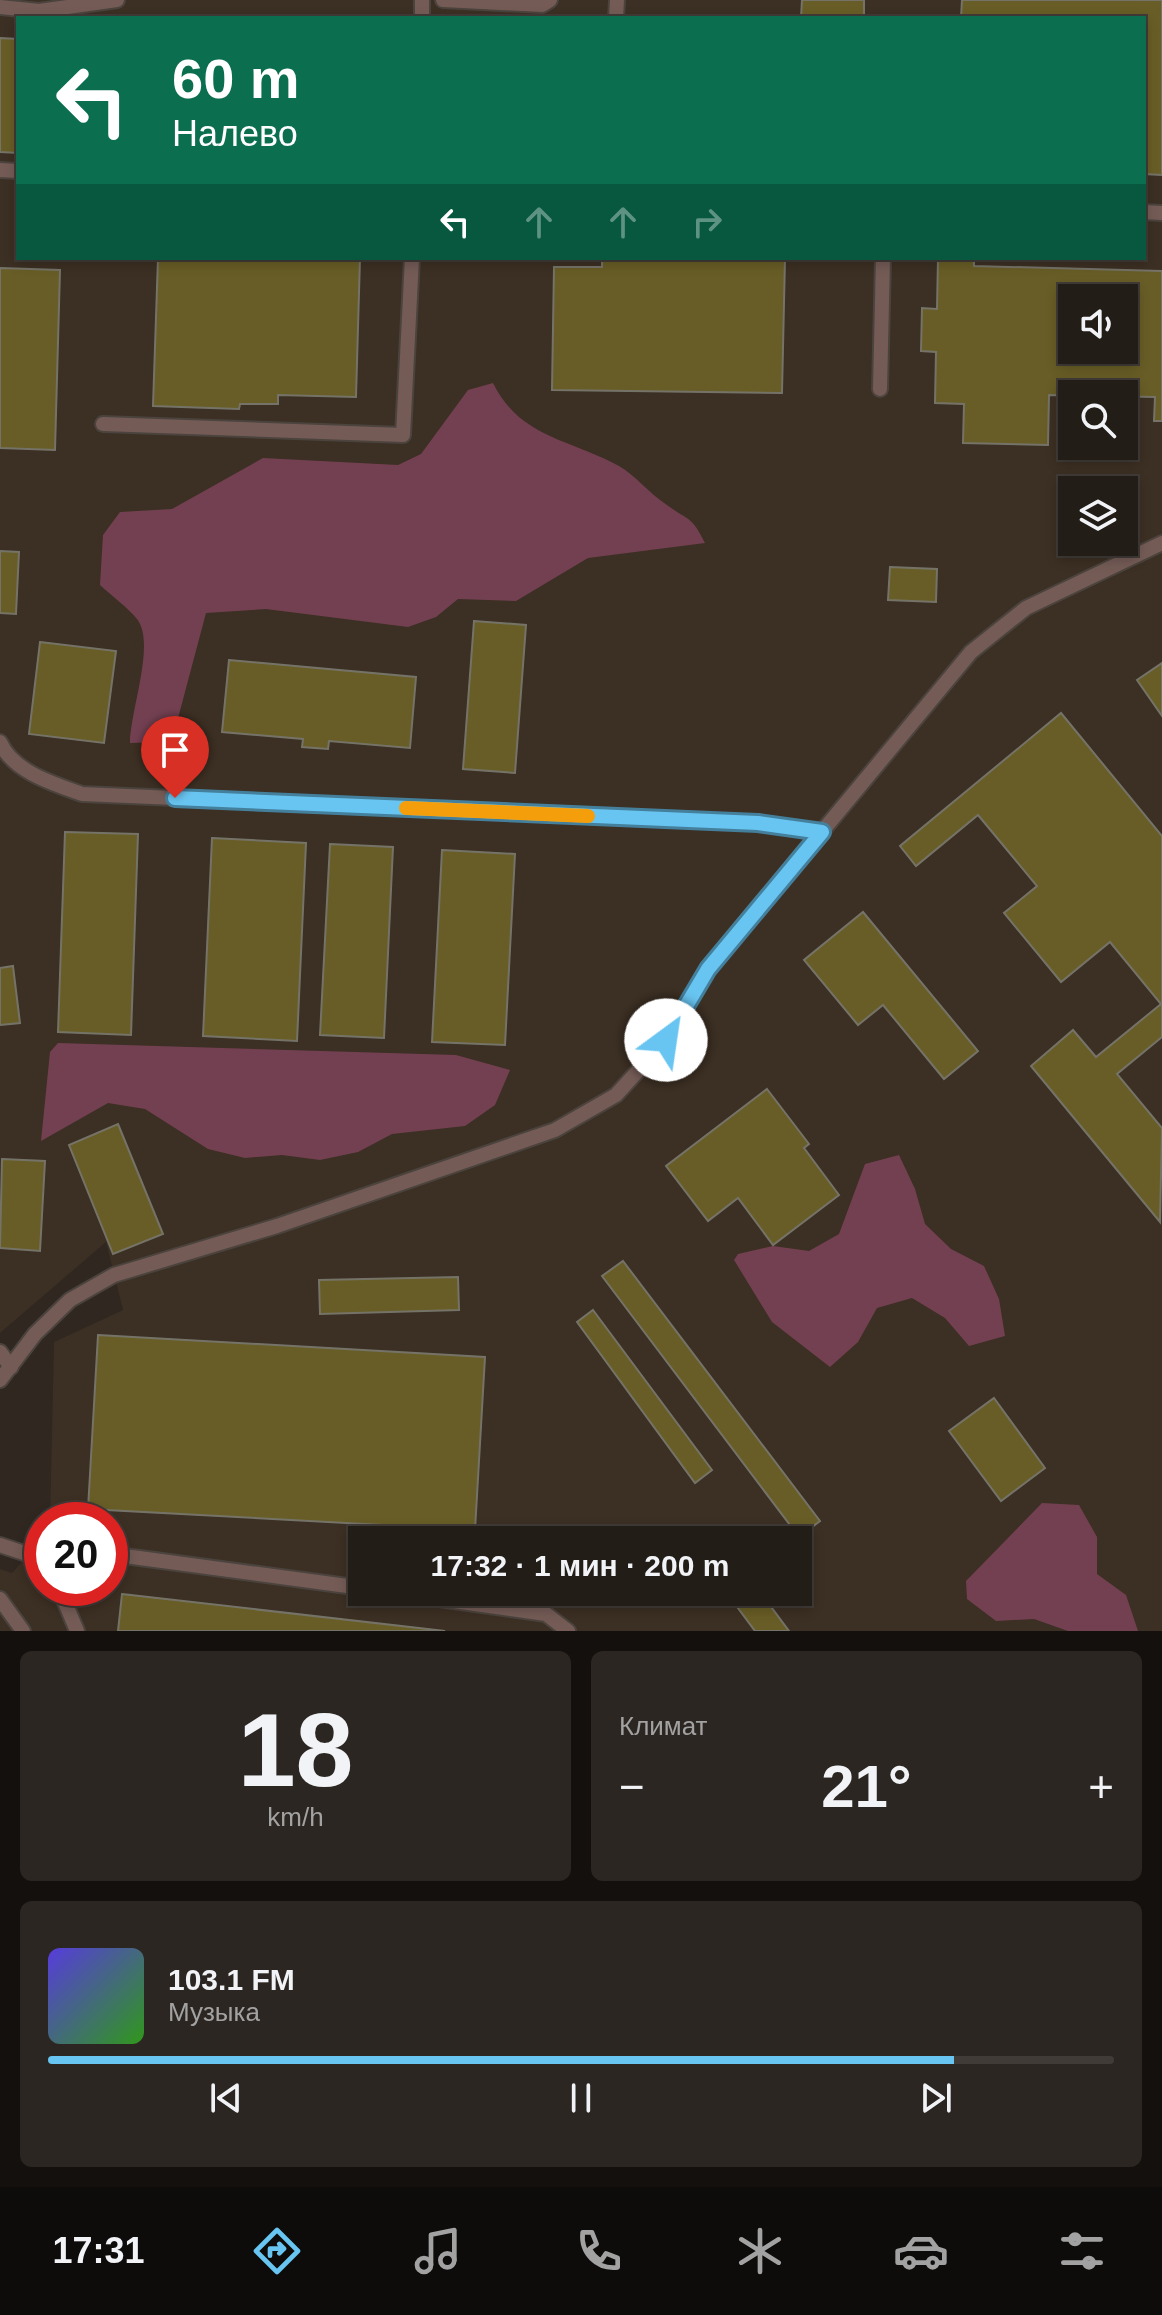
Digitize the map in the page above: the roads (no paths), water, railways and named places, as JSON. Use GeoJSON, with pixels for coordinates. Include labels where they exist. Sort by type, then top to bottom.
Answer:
{"type":"FeatureCollection","features":[{"type":"Feature","properties":{"kind":"lane"},"geometry":{"type":"LineString","coordinates":[[0,7],[38,14],[117,0]]}},
{"type":"Feature","properties":{"kind":"lane"},"geometry":{"type":"LineString","coordinates":[[443,0],[542,5],[550,0]]}},
{"type":"Feature","properties":{"kind":"lane"},"geometry":{"type":"LineString","coordinates":[[103,424],[403,435],[412,260]]}},
{"type":"Feature","properties":{"kind":"lane"},"geometry":{"type":"LineString","coordinates":[[880,389],[883,260]]}},
{"type":"Feature","properties":{"kind":"lane"},"geometry":{"type":"LineString","coordinates":[[0,1380],[35,1334],[70,1300],[114,1275],[277,1226],[555,1130],[616,1095],[666,1040],[708,969],[971,652],[1026,608],[1162,543]]}},
{"type":"Feature","properties":{"kind":"lane"},"geometry":{"type":"LineString","coordinates":[[0,742],[5,753],[42,779],[82,794],[758,823],[822,832]]}},
{"type":"Feature","properties":{"kind":"lane"},"geometry":{"type":"LineString","coordinates":[[0,1352],[11,1367]]}},
{"type":"Feature","properties":{"kind":"lane"},"geometry":{"type":"LineString","coordinates":[[0,1545],[24,1553]]}},
{"type":"Feature","properties":{"kind":"lane"},"geometry":{"type":"LineString","coordinates":[[128,1556],[348,1586]]}},
{"type":"Feature","properties":{"kind":"lane"},"geometry":{"type":"LineString","coordinates":[[0,1599],[23,1631]]}},
{"type":"Feature","properties":{"kind":"lane"},"geometry":{"type":"LineString","coordinates":[[67,1606],[77,1631]]}},
{"type":"Feature","properties":{"kind":"lane"},"geometry":{"type":"LineString","coordinates":[[489,1606],[546,1614],[568,1631]]}}]}
